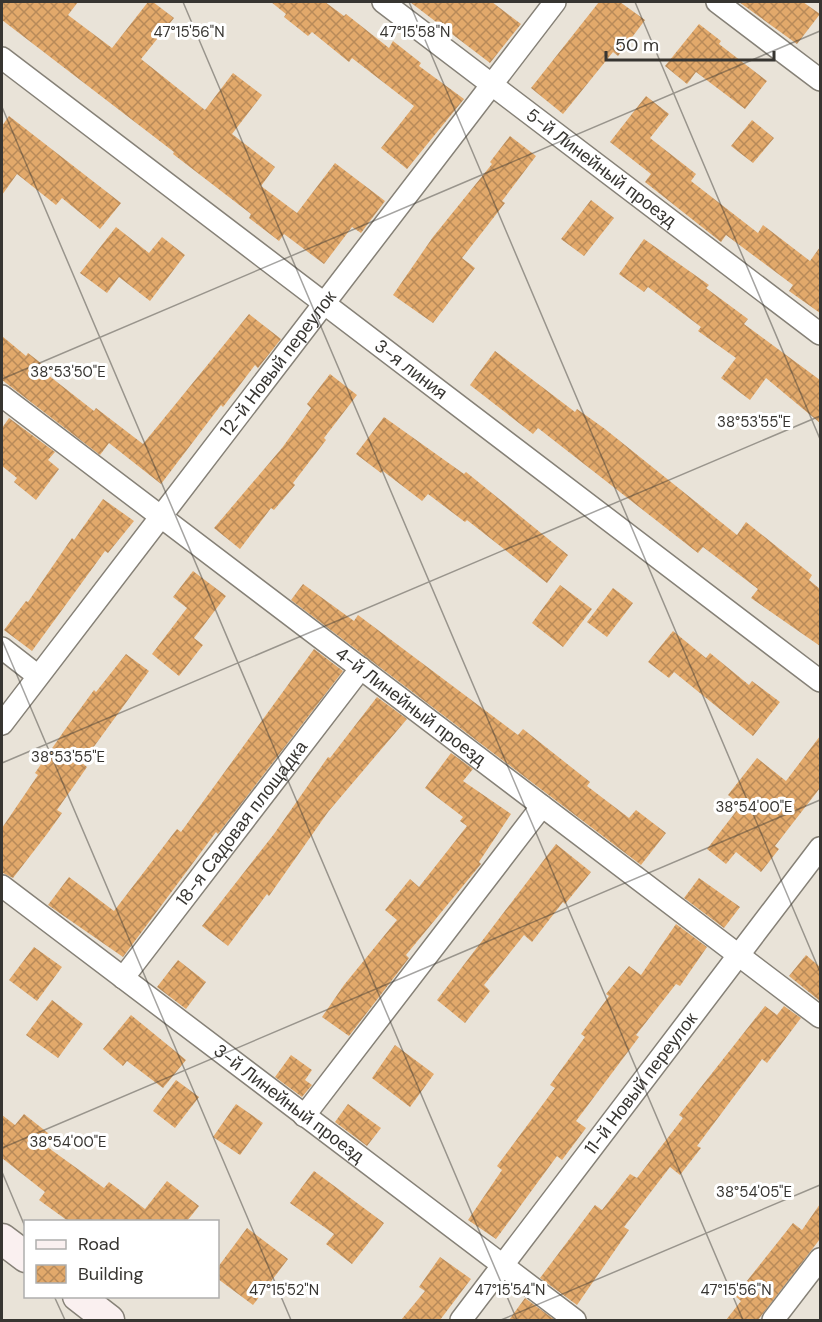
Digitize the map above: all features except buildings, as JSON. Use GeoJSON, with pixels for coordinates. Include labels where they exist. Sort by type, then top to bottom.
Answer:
{"type":"FeatureCollection","features":[{"type":"Feature","properties":{"kind":"main road"},"geometry":{"type":"LineString","coordinates":[[2,1239],[24,1256]]}},
{"type":"Feature","properties":{"kind":"main road"},"geometry":{"type":"LineString","coordinates":[[81,1298],[109,1320]]}},
{"type":"Feature","properties":{"kind":"street","name":"5-й Линейный проезд"},"geometry":{"type":"LineString","coordinates":[[383,2],[820,334]]}},
{"type":"Feature","properties":{"kind":"street","name":"12-й Новый переулок"},"geometry":{"type":"LineString","coordinates":[[2,724],[555,2]]}},
{"type":"Feature","properties":{"kind":"street"},"geometry":{"type":"LineString","coordinates":[[717,2],[820,80]]}},
{"type":"Feature","properties":{"kind":"street","name":"3-я линия"},"geometry":{"type":"LineString","coordinates":[[2,58],[820,681]]}},
{"type":"Feature","properties":{"kind":"street","name":"4-й Линейный проезд"},"geometry":{"type":"LineString","coordinates":[[2,396],[820,1017]]}},
{"type":"Feature","properties":{"kind":"street"},"geometry":{"type":"LineString","coordinates":[[2,648],[38,676]]}},
{"type":"Feature","properties":{"kind":"street","name":"18-я Садовая площадка"},"geometry":{"type":"LineString","coordinates":[[123,978],[361,668]]}},
{"type":"Feature","properties":{"kind":"street"},"geometry":{"type":"LineString","coordinates":[[304,1116],[542,806]]}},
{"type":"Feature","properties":{"kind":"street","name":"11-й Новый переулок"},"geometry":{"type":"LineString","coordinates":[[461,1320],[820,848]]}},
{"type":"Feature","properties":{"kind":"street","name":"3-й Линейный проезд"},"geometry":{"type":"LineString","coordinates":[[2,886],[575,1320]]}},
{"type":"Feature","properties":{"kind":"street"},"geometry":{"type":"LineString","coordinates":[[773,1320],[820,1259]]}}]}
